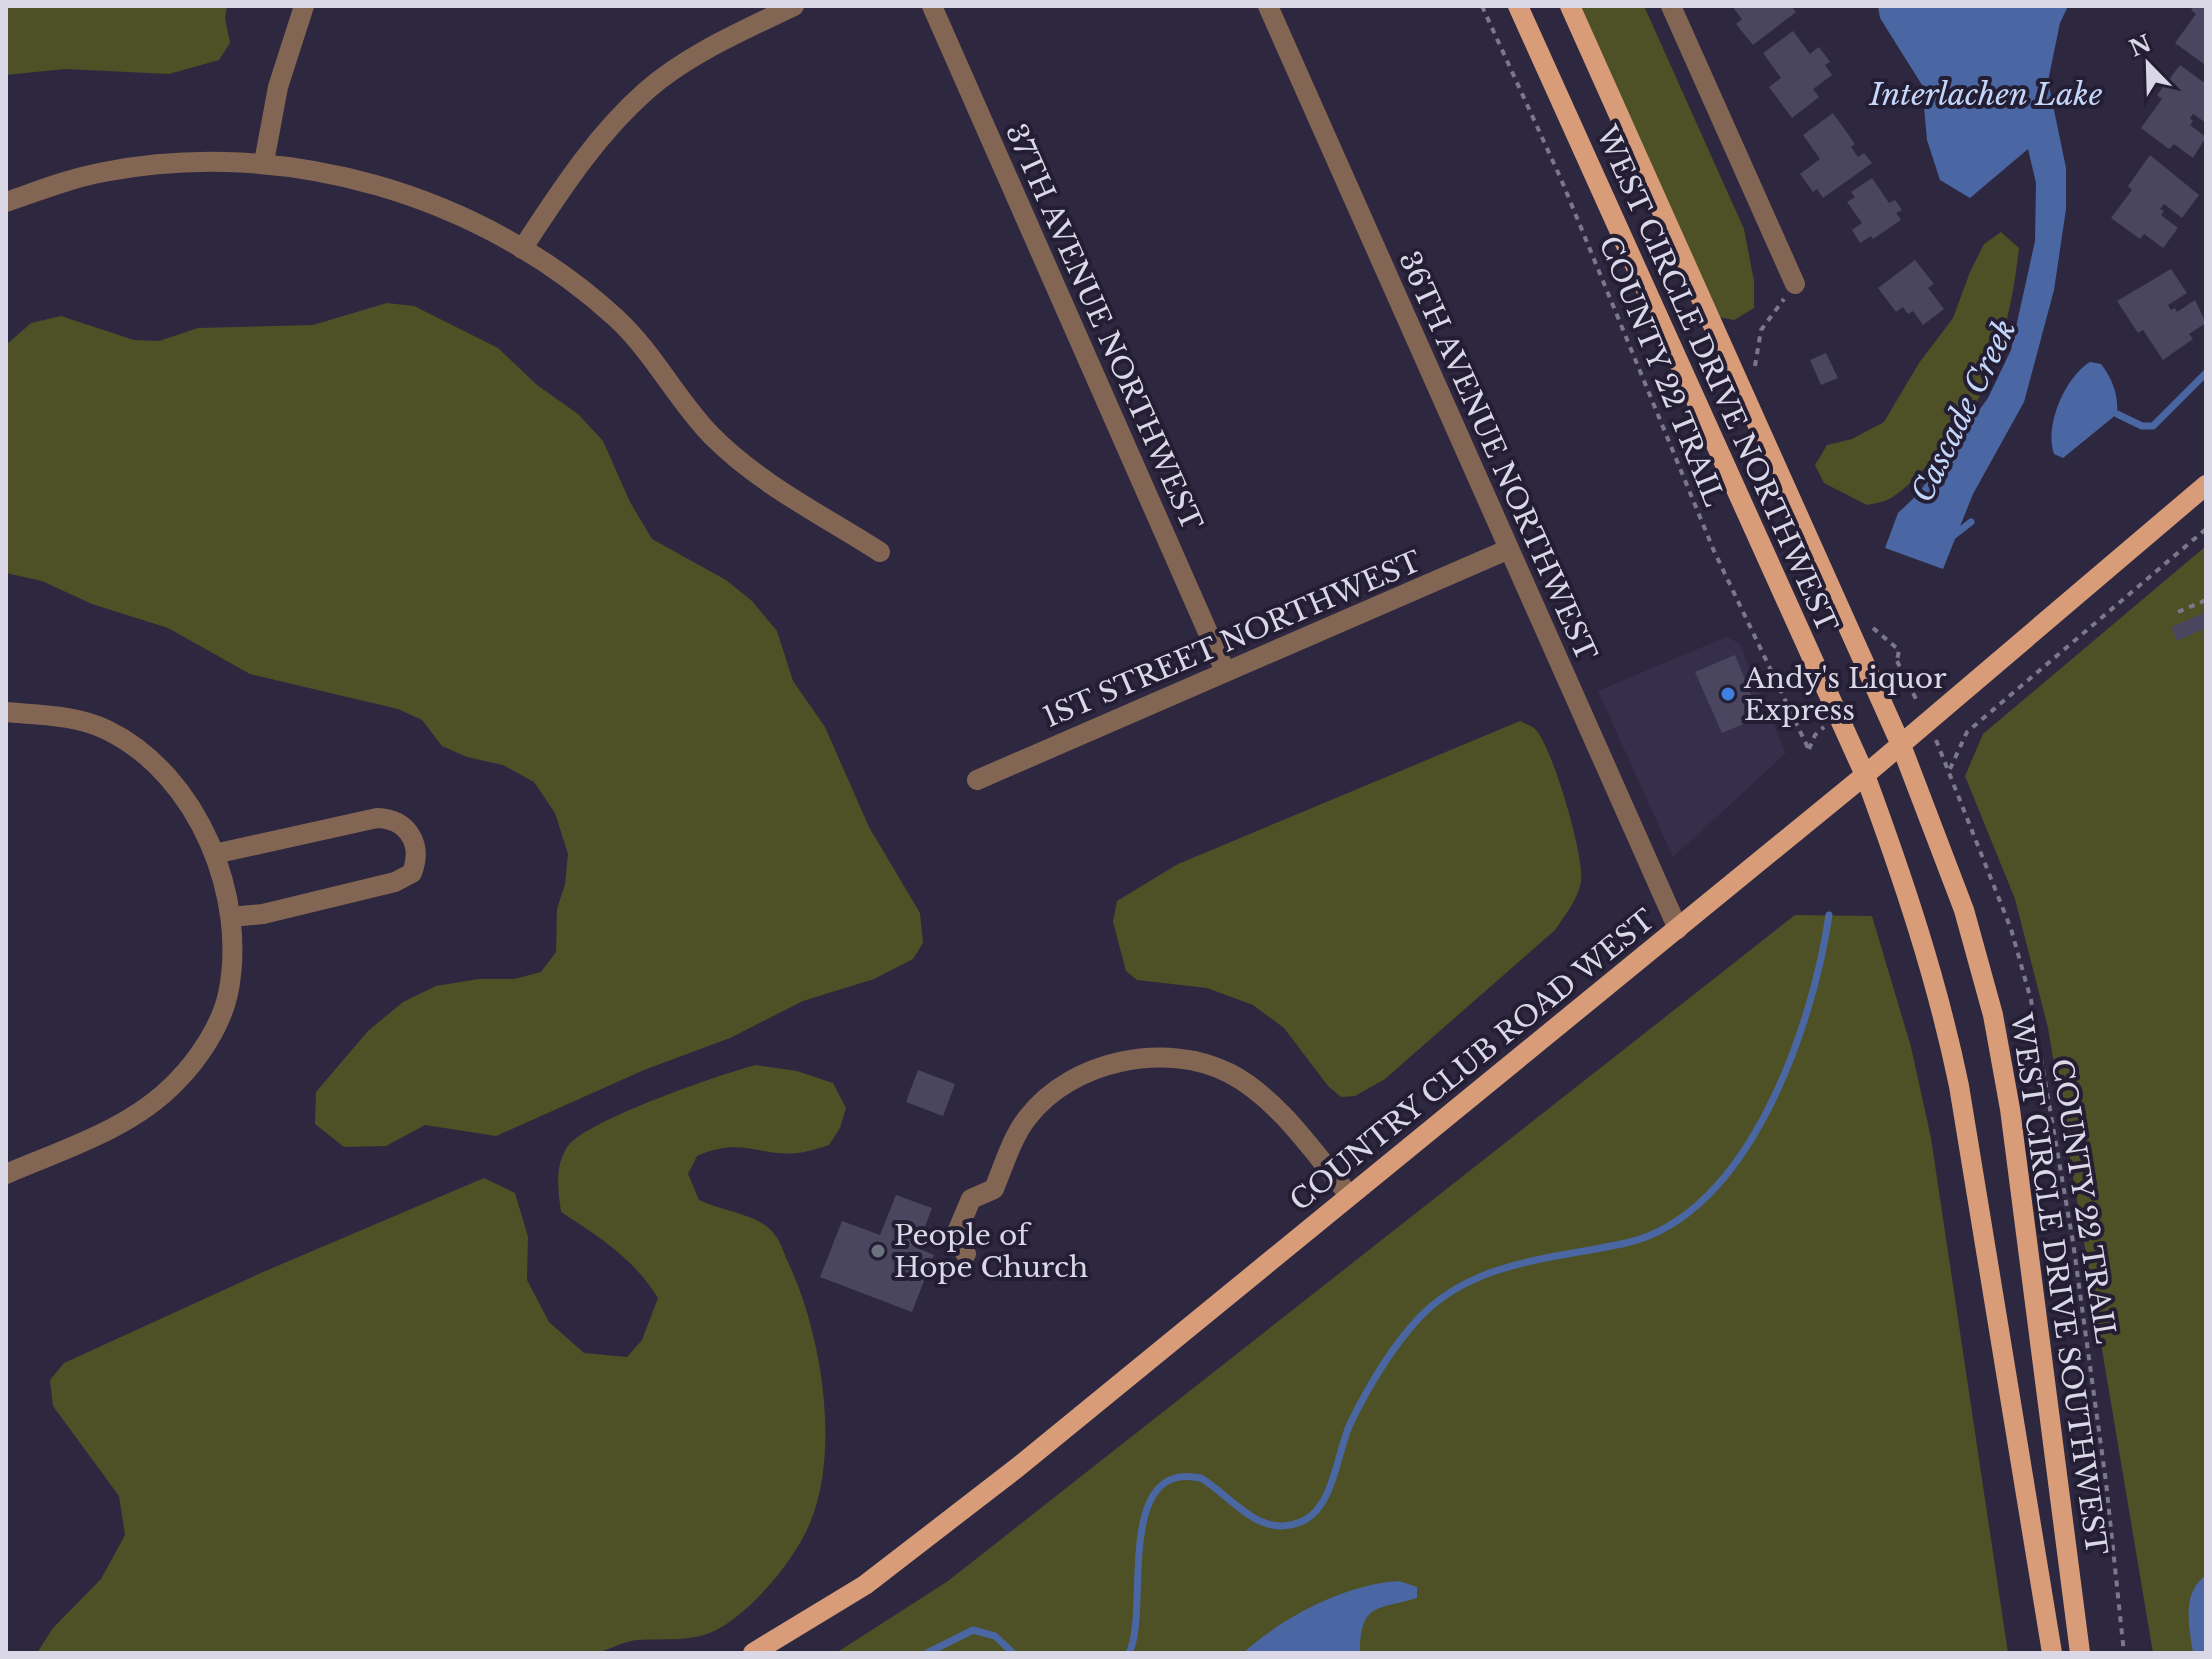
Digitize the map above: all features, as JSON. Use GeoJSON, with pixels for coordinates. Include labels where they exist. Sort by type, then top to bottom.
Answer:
{"type":"FeatureCollection","features":[{"type":"Feature","properties":{"kind":"main road","name":"WEST CIRCLE DRIVE NORTHWEST"},"geometry":{"type":"LineString","coordinates":[[1518,6],[1865,775]]}},
{"type":"Feature","properties":{"kind":"main road","name":"WEST CIRCLE DRIVE NORTHWEST"},"geometry":{"type":"LineString","coordinates":[[1570,6],[1901,745]]}},
{"type":"Feature","properties":{"kind":"main road","name":"COUNTRY CLUB ROAD WEST"},"geometry":{"type":"LineString","coordinates":[[753,1653],[865,1585],[919,1545],[1865,775],[2206,485]]}},
{"type":"Feature","properties":{"kind":"main road","name":"WEST CIRCLE DRIVE SOUTHWEST"},"geometry":{"type":"LineString","coordinates":[[1901,745],[1959,896],[1993,1015],[2042,1338],[2080,1653]]}},
{"type":"Feature","properties":{"kind":"main road"},"geometry":{"type":"LineString","coordinates":[[1865,775],[1913,906],[1950,1042],[2052,1653]]}},
{"type":"Feature","properties":{"kind":"street"},"geometry":{"type":"LineString","coordinates":[[264,162],[278,87],[304,6]]}},
{"type":"Feature","properties":{"kind":"street"},"geometry":{"type":"LineString","coordinates":[[522,249],[580,162],[647,90],[713,47],[794,6]]}},
{"type":"Feature","properties":{"kind":"street","name":"37TH AVENUE NORTHWEST"},"geometry":{"type":"LineString","coordinates":[[932,6],[1225,671]]}},
{"type":"Feature","properties":{"kind":"street","name":"36TH AVENUE NORTHWEST"},"geometry":{"type":"LineString","coordinates":[[1268,6],[1678,929]]}},
{"type":"Feature","properties":{"kind":"street"},"geometry":{"type":"LineString","coordinates":[[1671,6],[1795,284]]}},
{"type":"Feature","properties":{"kind":"street"},"geometry":{"type":"LineString","coordinates":[[6,202],[104,172],[196,162],[264,162],[369,182],[465,218],[522,249],[615,317],[644,345],[711,435],[744,464],[880,552]]}},
{"type":"Feature","properties":{"kind":"street","name":"1ST STREET NORTHWEST"},"geometry":{"type":"LineString","coordinates":[[977,780],[1509,549]]}},
{"type":"Feature","properties":{"kind":"street"},"geometry":{"type":"LineString","coordinates":[[6,712],[66,718],[106,729],[141,752],[191,811],[214,854],[225,883],[231,917],[233,962],[227,998],[210,1038],[176,1082],[147,1108],[6,1174]]}},
{"type":"Feature","properties":{"kind":"street"},"geometry":{"type":"LineString","coordinates":[[214,854],[377,818],[394,819],[406,827],[415,845],[417,860],[412,873],[395,882],[263,914],[231,917]]}},
{"type":"Feature","properties":{"kind":"street"},"geometry":{"type":"LineString","coordinates":[[966,1254],[955,1237],[971,1199],[994,1189],[1027,1117],[1055,1091],[1103,1066],[1169,1058],[1211,1066],[1248,1085],[1284,1120],[1349,1195]]}},
{"type":"Feature","properties":{"kind":"path","name":"COUNTY 22 TRAIL"},"geometry":{"type":"LineString","coordinates":[[1482,6],[1561,179],[1690,496],[1809,750]]}},
{"type":"Feature","properties":{"kind":"path"},"geometry":{"type":"LineString","coordinates":[[1755,370],[1761,330],[1795,284]]}},
{"type":"Feature","properties":{"kind":"path","name":"COUNTY 22 TRAIL"},"geometry":{"type":"LineString","coordinates":[[2124,1653],[2106,1482],[2075,1257],[2031,1000],[2011,929],[1950,769],[1967,732],[2206,529]]}},
{"type":"Feature","properties":{"kind":"path"},"geometry":{"type":"LineString","coordinates":[[2178,612],[2206,600]]}},
{"type":"Feature","properties":{"kind":"path"},"geometry":{"type":"LineString","coordinates":[[1868,621],[1878,634],[1899,650],[1897,661]]}},
{"type":"Feature","properties":{"kind":"shaded area"},"geometry":{"type":"Polygon","coordinates":[[[1726,637],[1739,643],[1786,753],[1673,857],[1598,691],[1726,637]]]}},
{"type":"Feature","properties":{"kind":"green space"},"geometry":{"type":"Polygon","coordinates":[[[6,6],[227,6],[225,18],[230,43],[219,60],[169,74],[65,69],[6,75],[6,6]]]}},
{"type":"Feature","properties":{"kind":"green space"},"geometry":{"type":"Polygon","coordinates":[[[1575,6],[1644,6],[1744,229],[1754,281],[1754,308],[1734,320],[1715,316],[1575,6]]]}},
{"type":"Feature","properties":{"kind":"green space"},"geometry":{"type":"Polygon","coordinates":[[[2001,232],[2019,248],[2014,283],[1992,368],[1970,412],[1929,463],[1889,499],[1867,505],[1824,483],[1815,465],[1827,445],[1852,439],[1884,422],[1919,363],[1953,318],[1984,244],[2001,232]]]}},
{"type":"Feature","properties":{"kind":"green space"},"geometry":{"type":"Polygon","coordinates":[[[387,303],[414,306],[498,348],[537,385],[578,414],[603,441],[630,502],[652,539],[726,580],[752,601],[777,631],[793,681],[825,727],[869,827],[920,913],[923,943],[913,959],[874,979],[803,1001],[730,1038],[644,1070],[496,1136],[425,1125],[386,1146],[344,1147],[315,1124],[316,1092],[368,1031],[403,1002],[436,986],[479,979],[514,979],[541,972],[556,952],[557,909],[565,884],[568,854],[555,813],[534,782],[503,765],[467,757],[442,746],[422,720],[398,709],[250,674],[168,628],[92,604],[42,581],[6,573],[6,345],[31,323],[61,316],[134,340],[159,341],[198,328],[313,325],[387,303]]]}},
{"type":"Feature","properties":{"kind":"green space"},"geometry":{"type":"Polygon","coordinates":[[[2206,546],[2206,1653],[2153,1653],[2048,1028],[2015,899],[1965,776],[1983,734],[2206,546]]]}},
{"type":"Feature","properties":{"kind":"green space"},"geometry":{"type":"Polygon","coordinates":[[[1520,721],[1536,730],[1559,780],[1578,851],[1581,869],[1579,889],[1555,930],[1385,1079],[1355,1096],[1341,1097],[1328,1086],[1284,1028],[1253,1005],[1207,988],[1137,980],[1126,971],[1113,922],[1117,901],[1178,864],[1520,721]]]}},
{"type":"Feature","properties":{"kind":"green space"},"geometry":{"type":"Polygon","coordinates":[[[1795,915],[1872,916],[1911,1047],[1931,1138],[2008,1653],[836,1653],[948,1581],[1795,915]]]}},
{"type":"Feature","properties":{"kind":"green space"},"geometry":{"type":"Polygon","coordinates":[[[756,1065],[797,1071],[833,1083],[846,1108],[840,1128],[829,1145],[797,1153],[738,1147],[713,1150],[697,1156],[688,1174],[699,1200],[750,1217],[777,1238],[810,1322],[823,1391],[824,1461],[810,1523],[795,1552],[772,1582],[733,1619],[700,1636],[632,1641],[597,1653],[37,1653],[53,1628],[101,1579],[125,1535],[119,1496],[53,1406],[50,1380],[64,1363],[263,1272],[484,1178],[515,1193],[528,1237],[527,1280],[549,1322],[584,1353],[627,1357],[642,1340],[658,1298],[627,1260],[561,1212],[558,1178],[564,1154],[580,1135],[627,1111],[756,1065]]]}},
{"type":"Feature","properties":{"kind":"water","name":"Interlachen Lake"},"geometry":{"type":"Polygon","coordinates":[[[1878,6],[2068,6],[2060,23],[2048,81],[2066,168],[2066,209],[2054,290],[2024,402],[1973,494],[1943,569],[1885,548],[1898,513],[1917,495],[1988,398],[2011,350],[2035,241],[2036,183],[2028,149],[1970,198],[1940,180],[1927,140],[1922,85],[1880,18],[1878,6]]]}},
{"type":"Feature","properties":{"kind":"water"},"geometry":{"type":"Polygon","coordinates":[[[2090,362],[2101,364],[2108,375],[2116,394],[2117,414],[2063,458],[2054,454],[2054,417],[2072,379],[2090,362]]]}},
{"type":"Feature","properties":{"kind":"water"},"geometry":{"type":"Polygon","coordinates":[[[2206,1575],[2206,1653],[2193,1653],[2190,1600],[2198,1582],[2206,1575]]]}},
{"type":"Feature","properties":{"kind":"water"},"geometry":{"type":"Polygon","coordinates":[[[1399,1581],[1417,1587],[1417,1598],[1382,1607],[1368,1616],[1363,1625],[1360,1653],[1243,1653],[1277,1627],[1316,1605],[1357,1588],[1399,1581]]]}},
{"type":"Feature","properties":{"kind":"building"},"geometry":{"type":"Polygon","coordinates":[[[1732,6],[1791,6],[1796,12],[1753,45],[1736,24],[1742,19],[1732,6]]]}},
{"type":"Feature","properties":{"kind":"building"},"geometry":{"type":"Polygon","coordinates":[[[2194,6],[2206,6],[2204,64],[2175,43],[2196,14],[2191,10],[2194,6]]]}},
{"type":"Feature","properties":{"kind":"building"},"geometry":{"type":"Polygon","coordinates":[[[1793,31],[1810,54],[1819,47],[1830,62],[1825,65],[1832,75],[1813,89],[1819,97],[1792,118],[1769,87],[1781,78],[1763,53],[1793,31]]]}},
{"type":"Feature","properties":{"kind":"building"},"geometry":{"type":"Polygon","coordinates":[[[2180,65],[2206,84],[2206,123],[2193,114],[2190,118],[2193,121],[2190,125],[2206,137],[2193,158],[2174,144],[2169,149],[2141,128],[2162,99],[2157,95],[2180,65]]]}},
{"type":"Feature","properties":{"kind":"building"},"geometry":{"type":"Polygon","coordinates":[[[1833,113],[1855,144],[1851,147],[1858,157],[1864,153],[1872,163],[1823,198],[1817,189],[1813,192],[1800,174],[1820,159],[1803,135],[1833,113]]]}},
{"type":"Feature","properties":{"kind":"building"},"geometry":{"type":"Polygon","coordinates":[[[2150,155],[2199,195],[2182,218],[2164,204],[2160,209],[2164,211],[2161,215],[2178,228],[2163,248],[2144,234],[2140,239],[2111,218],[2132,190],[2128,186],[2150,155]]]}},
{"type":"Feature","properties":{"kind":"building"},"geometry":{"type":"Polygon","coordinates":[[[1872,178],[1889,203],[1895,200],[1902,210],[1896,213],[1901,220],[1873,239],[1871,236],[1860,243],[1852,230],[1862,223],[1847,202],[1855,197],[1851,192],[1872,178]]]}},
{"type":"Feature","properties":{"kind":"building"},"geometry":{"type":"Polygon","coordinates":[[[1915,260],[1934,284],[1928,288],[1944,309],[1923,325],[1913,311],[1908,314],[1903,307],[1896,312],[1878,288],[1915,260]]]}},
{"type":"Feature","properties":{"kind":"building"},"geometry":{"type":"Polygon","coordinates":[[[2171,269],[2187,293],[2168,305],[2171,310],[2175,308],[2177,312],[2195,300],[2206,323],[2189,334],[2193,339],[2163,360],[2143,330],[2138,333],[2117,301],[2171,269]]]}},
{"type":"Feature","properties":{"kind":"building"},"geometry":{"type":"Polygon","coordinates":[[[1826,353],[1838,378],[1821,385],[1810,360],[1826,353]]]}},
{"type":"Feature","properties":{"kind":"building"},"geometry":{"type":"Polygon","coordinates":[[[2206,612],[2206,628],[2177,641],[2171,627],[2206,612]]]}},
{"type":"Feature","properties":{"kind":"building","name":"Andy's Liquor Express"},"geometry":{"type":"Polygon","coordinates":[[[1735,655],[1760,717],[1722,733],[1695,672],[1735,655]]]}},
{"type":"Feature","properties":{"kind":"building"},"geometry":{"type":"Polygon","coordinates":[[[918,1070],[955,1084],[943,1116],[906,1102],[918,1070]]]}},
{"type":"Feature","properties":{"kind":"building","name":"People of Hope Church"},"geometry":{"type":"Polygon","coordinates":[[[896,1195],[932,1208],[917,1248],[934,1255],[912,1312],[820,1277],[842,1221],[880,1235],[896,1195]]]}},
{"type":"Feature","properties":{"kind":"waterway"},"geometry":{"type":"LineString","coordinates":[[2117,414],[2142,426],[2153,426],[2206,373]]}},
{"type":"Feature","properties":{"kind":"waterway"},"geometry":{"type":"LineString","coordinates":[[1949,539],[1971,522]]}},
{"type":"Feature","properties":{"kind":"waterway","name":"Cascade Creek"},"geometry":{"type":"LineString","coordinates":[[1129,1653],[1135,1633],[1140,1543],[1145,1514],[1156,1492],[1174,1478],[1201,1478],[1261,1522],[1275,1526],[1305,1520],[1315,1512],[1329,1490],[1350,1424],[1381,1368],[1419,1318],[1441,1299],[1464,1284],[1516,1265],[1626,1243],[1669,1226],[1707,1196],[1740,1156],[1768,1110],[1790,1060],[1808,1009],[1829,915]]}},
{"type":"Feature","properties":{"kind":"waterway","name":"Cascade Creek"},"geometry":{"type":"LineString","coordinates":[[927,1653],[973,1630],[995,1636],[1013,1653]]}},
{"type":"Feature","properties":{"kind":"place","name":"Andy's Liquor Express"},"geometry":{"type":"Point","coordinates":[1728,694]}},
{"type":"Feature","properties":{"kind":"place","name":"People of Hope Church"},"geometry":{"type":"Point","coordinates":[878,1251]}}]}
